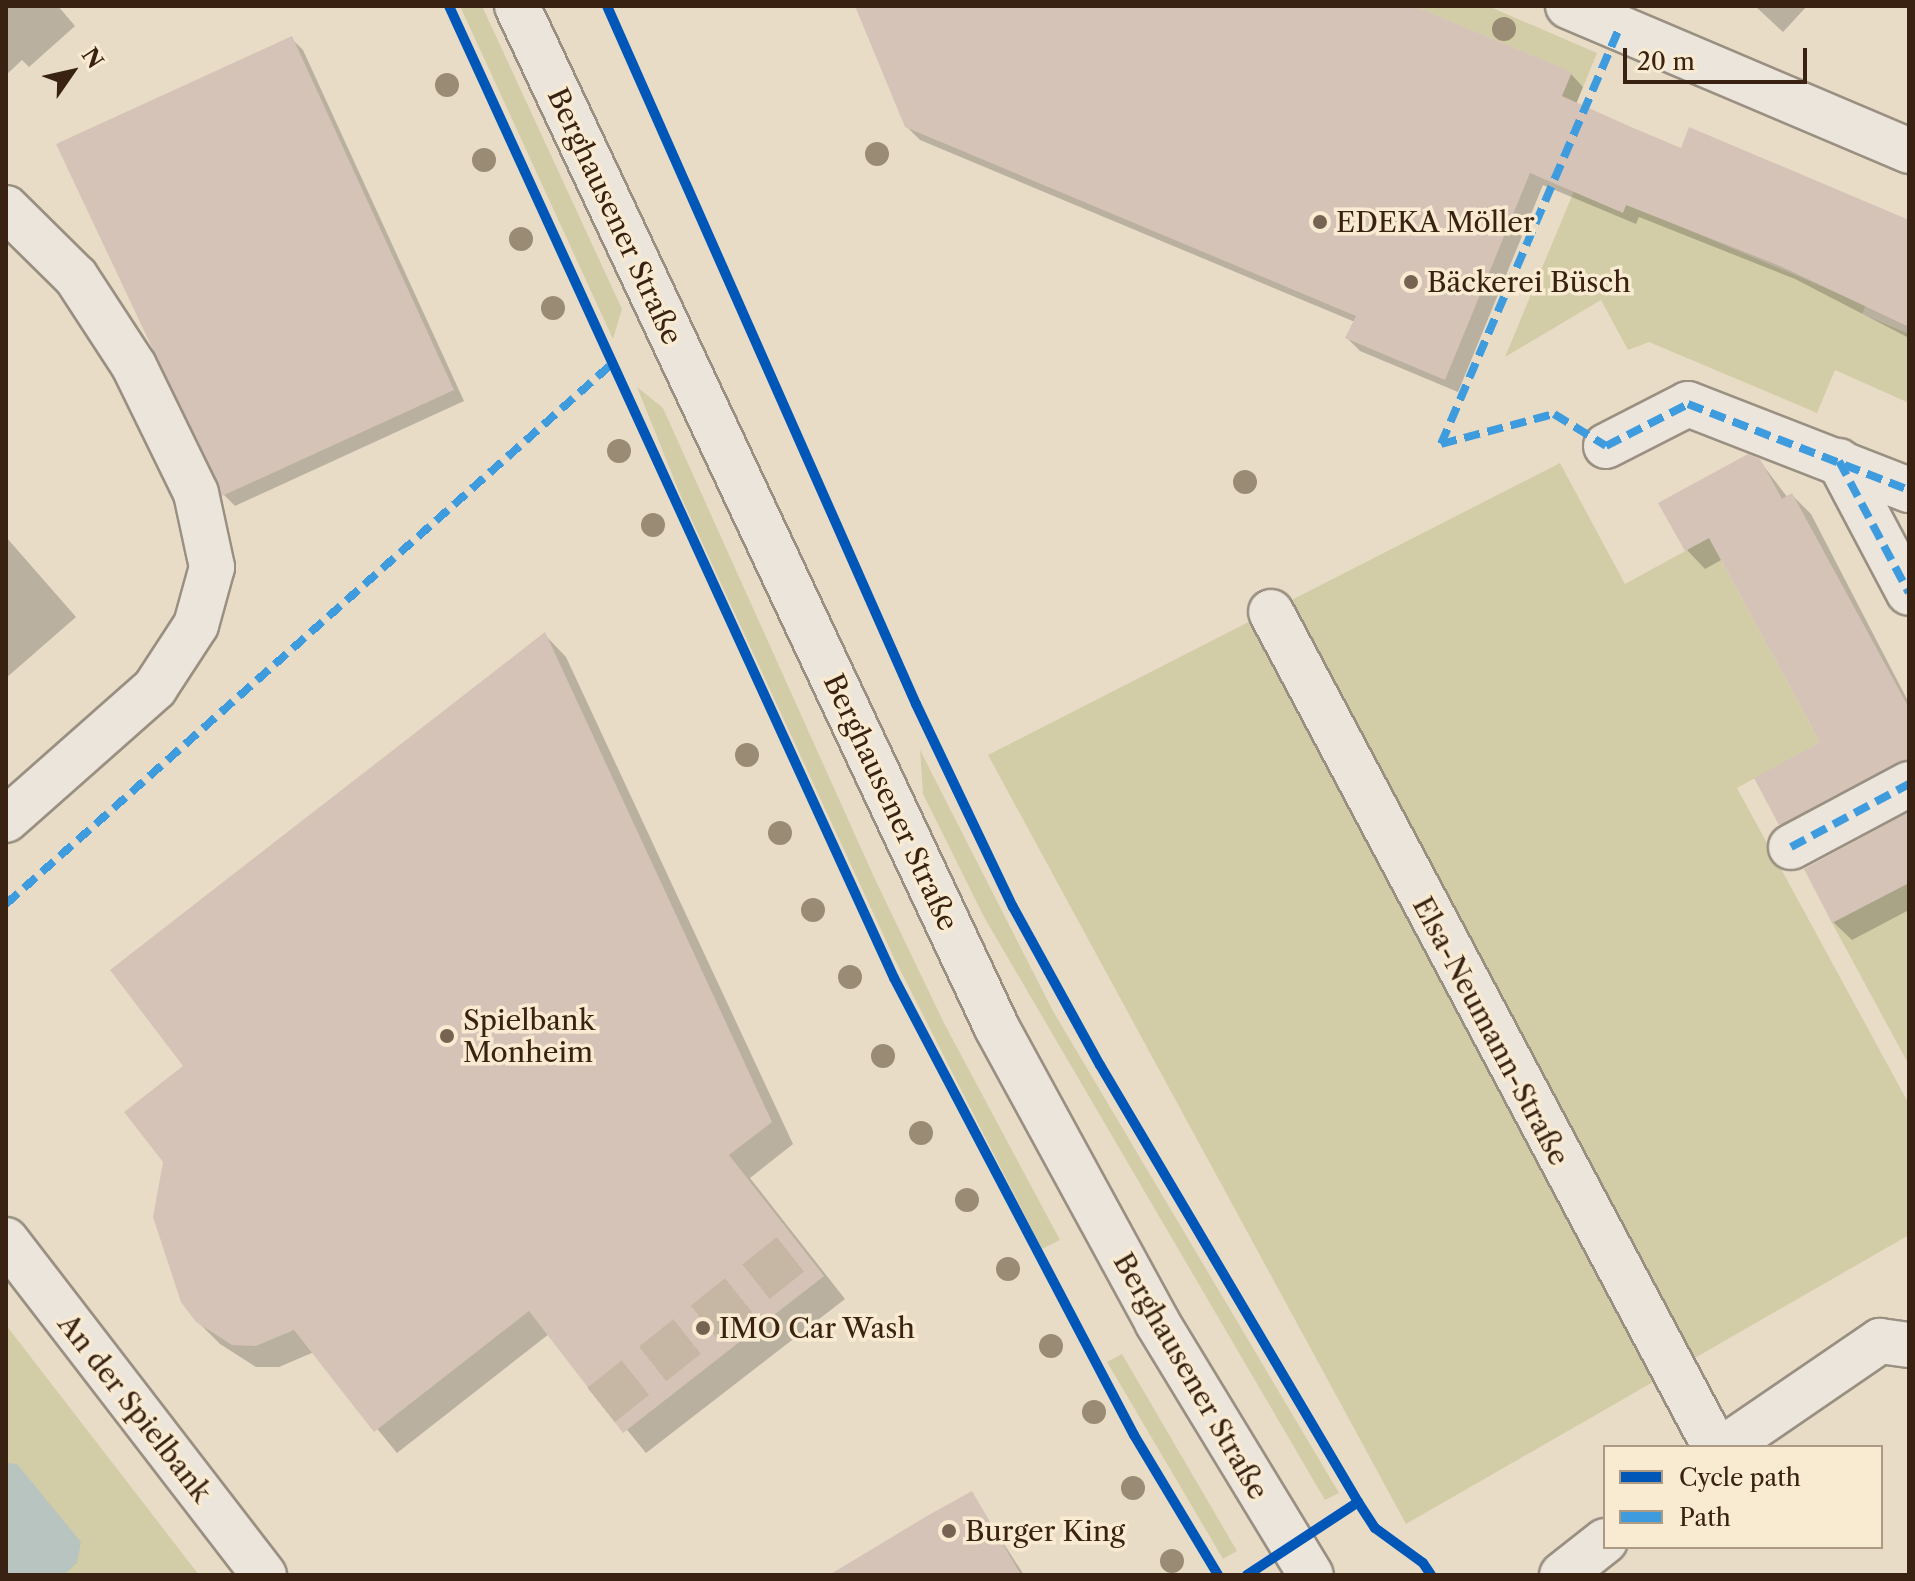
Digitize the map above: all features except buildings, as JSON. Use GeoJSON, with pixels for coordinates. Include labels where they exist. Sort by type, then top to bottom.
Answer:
{"type":"FeatureCollection","features":[{"type":"Feature","properties":{"kind":"street","name":"Berghausener Straße"},"geometry":{"type":"LineString","coordinates":[[517,6],[997,1028],[1157,1322],[1311,1575]]}},
{"type":"Feature","properties":{"kind":"street"},"geometry":{"type":"LineString","coordinates":[[1582,9],[1909,151]]}},
{"type":"Feature","properties":{"kind":"street"},"geometry":{"type":"LineString","coordinates":[[6,208],[76,277],[134,366],[196,493],[212,567],[196,625],[155,688],[6,820]]}},
{"type":"Feature","properties":{"kind":"street"},"geometry":{"type":"LineString","coordinates":[[1606,446],[1688,404],[1909,490]]}},
{"type":"Feature","properties":{"kind":"street"},"geometry":{"type":"LineString","coordinates":[[1839,461],[1909,593]]}},
{"type":"Feature","properties":{"kind":"street","name":"Elsa-Neumann-Straße"},"geometry":{"type":"LineString","coordinates":[[1271,612],[1714,1445]]}},
{"type":"Feature","properties":{"kind":"street"},"geometry":{"type":"LineString","coordinates":[[1791,847],[1909,784]]}},
{"type":"Feature","properties":{"kind":"street","name":"An der Spielbank"},"geometry":{"type":"LineString","coordinates":[[6,1240],[264,1575]]}},
{"type":"Feature","properties":{"kind":"street"},"geometry":{"type":"LineString","coordinates":[[1728,1445],[1880,1341],[1909,1345]]}},
{"type":"Feature","properties":{"kind":"street"},"geometry":{"type":"LineString","coordinates":[[1562,1575],[1603,1543]]}},
{"type":"Feature","properties":{"kind":"shaded area"},"geometry":{"type":"Polygon","coordinates":[[[460,6],[482,6],[622,309],[613,339],[460,6]]]}},
{"type":"Feature","properties":{"kind":"shaded area"},"geometry":{"type":"Polygon","coordinates":[[[1414,6],[1488,6],[1597,53],[1564,134],[1550,124],[1571,72],[1414,6]]]}},
{"type":"Feature","properties":{"kind":"shaded area"},"geometry":{"type":"Polygon","coordinates":[[[1584,167],[1623,212],[1630,196],[1653,215],[1866,305],[1862,314],[1909,334],[1909,403],[1835,370],[1817,413],[1649,342],[1628,350],[1601,300],[1505,357],[1584,167]]]}},
{"type":"Feature","properties":{"kind":"shaded area"},"geometry":{"type":"Polygon","coordinates":[[[637,387],[663,408],[874,877],[944,1023],[1060,1240],[1042,1249],[894,958],[682,499],[637,387]]]}},
{"type":"Feature","properties":{"kind":"shaded area"},"geometry":{"type":"Polygon","coordinates":[[[1560,463],[1625,584],[1709,538],[1820,742],[1737,788],[1909,1104],[1909,1235],[1406,1524],[988,755],[1560,463]]]}},
{"type":"Feature","properties":{"kind":"shaded area"},"geometry":{"type":"Polygon","coordinates":[[[920,750],[1053,1011],[1339,1493],[1325,1500],[984,917],[923,794],[920,750]]]}},
{"type":"Feature","properties":{"kind":"shaded area"},"geometry":{"type":"Polygon","coordinates":[[[1909,881],[1909,1065],[1832,923],[1909,881]]]}},
{"type":"Feature","properties":{"kind":"shaded area"},"geometry":{"type":"Polygon","coordinates":[[[6,1325],[199,1575],[6,1575],[6,1325]]]}},
{"type":"Feature","properties":{"kind":"shaded area"},"geometry":{"type":"Polygon","coordinates":[[[1122,1354],[1237,1551],[1223,1559],[1107,1362],[1122,1354]]]}},
{"type":"Feature","properties":{"kind":"shaded area"},"geometry":{"type":"Polygon","coordinates":[[[6,1463],[17,1464],[81,1542],[77,1563],[64,1575],[6,1575],[6,1463]]]}},
{"type":"Feature","properties":{"kind":"tunnel"},"geometry":{"type":"LineString","coordinates":[[601,1405],[801,1246]]}},
{"type":"Feature","properties":{"kind":"marked path"},"geometry":{"type":"LineString","coordinates":[[1441,444],[1619,29]]}},
{"type":"Feature","properties":{"kind":"marked path"},"geometry":{"type":"LineString","coordinates":[[6,904],[614,362]]}},
{"type":"Feature","properties":{"kind":"marked path"},"geometry":{"type":"LineString","coordinates":[[1441,444],[1554,414],[1606,446],[1688,404],[1909,490]]}},
{"type":"Feature","properties":{"kind":"marked path"},"geometry":{"type":"LineString","coordinates":[[1839,461],[1909,593]]}},
{"type":"Feature","properties":{"kind":"marked path"},"geometry":{"type":"LineString","coordinates":[[1791,847],[1909,784]]}},
{"type":"Feature","properties":{"kind":"cycle path"},"geometry":{"type":"LineString","coordinates":[[449,6],[894,978],[1134,1435],[1218,1575]]}},
{"type":"Feature","properties":{"kind":"cycle path"},"geometry":{"type":"LineString","coordinates":[[607,6],[916,704],[1013,907],[1100,1065],[1358,1502],[1375,1528],[1423,1563],[1431,1575]]}},
{"type":"Feature","properties":{"kind":"cycle path"},"geometry":{"type":"LineString","coordinates":[[1247,1575],[1358,1502]]}},
{"type":"Feature","properties":{"kind":"place","name":"EDEKA Möller"},"geometry":{"type":"Point","coordinates":[1320,222]}},
{"type":"Feature","properties":{"kind":"place","name":"Bäckerei Büsch"},"geometry":{"type":"Point","coordinates":[1411,282]}},
{"type":"Feature","properties":{"kind":"place","name":"Spielbank Monheim"},"geometry":{"type":"Point","coordinates":[447,1036]}},
{"type":"Feature","properties":{"kind":"place","name":"IMO Car Wash"},"geometry":{"type":"Point","coordinates":[703,1328]}},
{"type":"Feature","properties":{"kind":"place","name":"Burger King"},"geometry":{"type":"Point","coordinates":[949,1531]}}]}
